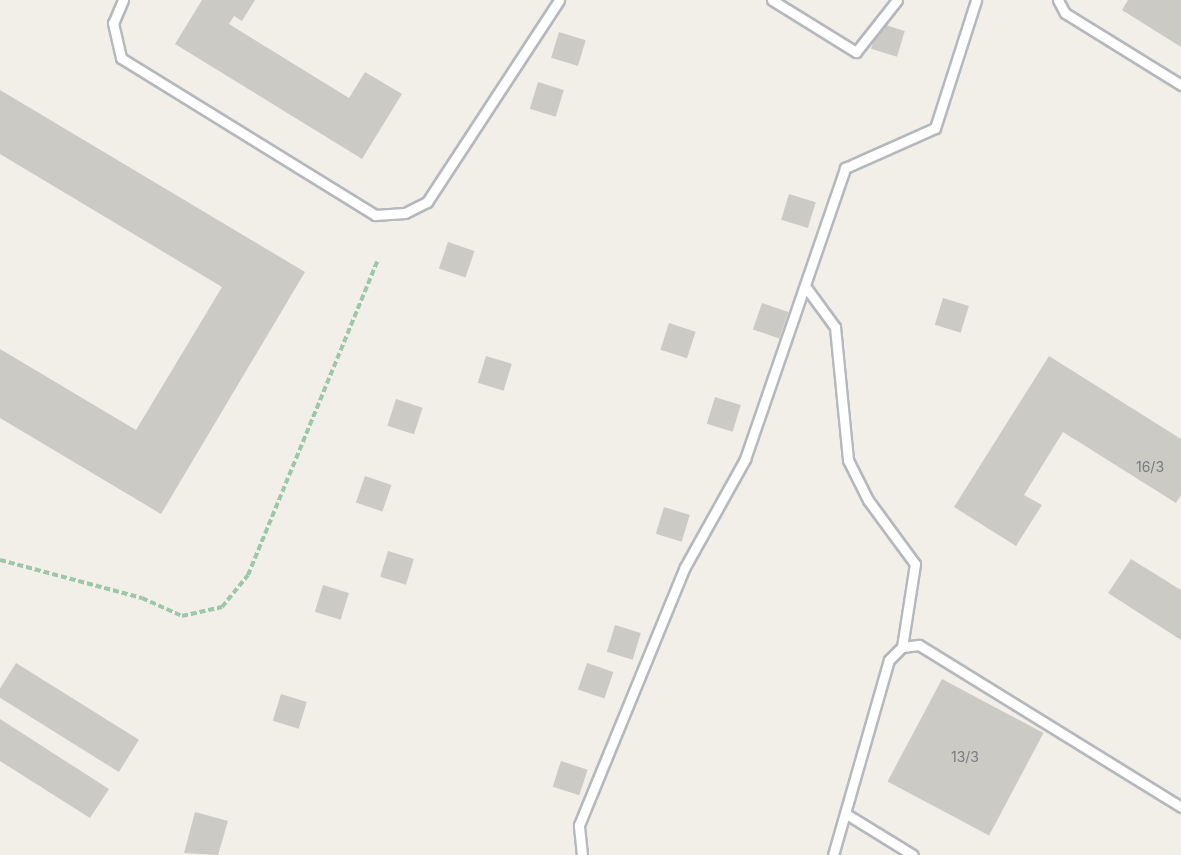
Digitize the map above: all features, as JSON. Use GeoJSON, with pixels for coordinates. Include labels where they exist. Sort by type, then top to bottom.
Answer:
{"type":"FeatureCollection","features":[{"type":"Feature","properties":{"kind":"lane"},"geometry":{"type":"LineString","coordinates":[[123,0],[113,23],[121,58],[375,214],[405,213],[427,202],[560,0]]}},
{"type":"Feature","properties":{"kind":"lane"},"geometry":{"type":"LineString","coordinates":[[772,0],[856,52],[897,0]]}},
{"type":"Feature","properties":{"kind":"lane"},"geometry":{"type":"LineString","coordinates":[[582,855],[579,825],[622,712],[685,567],[745,459],[845,168],[935,128],[976,0]]}},
{"type":"Feature","properties":{"kind":"lane"},"geometry":{"type":"LineString","coordinates":[[1058,0],[1065,13],[1181,85]]}},
{"type":"Feature","properties":{"kind":"lane"},"geometry":{"type":"LineString","coordinates":[[805,286],[835,327],[848,460],[868,500],[915,564],[902,646],[890,660],[848,815],[833,855]]}},
{"type":"Feature","properties":{"kind":"lane"},"geometry":{"type":"LineString","coordinates":[[902,646],[919,645],[1181,807]]}},
{"type":"Feature","properties":{"kind":"lane"},"geometry":{"type":"LineString","coordinates":[[848,815],[913,855]]}},
{"type":"Feature","properties":{"kind":"path"},"geometry":{"type":"LineString","coordinates":[[0,560],[142,598],[182,616],[222,607],[248,575],[378,260]]}},
{"type":"Feature","properties":{"kind":"building"},"geometry":{"type":"Polygon","coordinates":[[[202,0],[255,0],[242,21],[234,16],[229,24],[349,98],[365,72],[402,94],[362,159],[175,44],[202,0]]]}},
{"type":"Feature","properties":{"kind":"building"},"geometry":{"type":"Polygon","coordinates":[[[1128,0],[1181,0],[1181,47],[1122,10],[1128,0]]]}},
{"type":"Feature","properties":{"kind":"building"},"geometry":{"type":"Polygon","coordinates":[[[879,23],[905,31],[897,57],[871,49],[879,23]]]}},
{"type":"Feature","properties":{"kind":"building"},"geometry":{"type":"Polygon","coordinates":[[[559,32],[586,40],[578,66],[551,58],[559,32]]]}},
{"type":"Feature","properties":{"kind":"building"},"geometry":{"type":"Polygon","coordinates":[[[538,82],[564,90],[556,117],[530,109],[538,82]]]}},
{"type":"Feature","properties":{"kind":"building"},"geometry":{"type":"Polygon","coordinates":[[[0,90],[305,272],[161,514],[0,418],[0,349],[136,430],[222,287],[0,154],[0,90]]]}},
{"type":"Feature","properties":{"kind":"building"},"geometry":{"type":"Polygon","coordinates":[[[789,194],[816,202],[808,228],[781,220],[789,194]]]}},
{"type":"Feature","properties":{"kind":"building"},"geometry":{"type":"Polygon","coordinates":[[[448,242],[474,251],[465,278],[439,268],[448,242]]]}},
{"type":"Feature","properties":{"kind":"building"},"geometry":{"type":"Polygon","coordinates":[[[943,298],[969,306],[961,333],[935,325],[943,298]]]}},
{"type":"Feature","properties":{"kind":"building"},"geometry":{"type":"Polygon","coordinates":[[[762,303],[788,312],[779,339],[753,329],[762,303]]]}},
{"type":"Feature","properties":{"kind":"building"},"geometry":{"type":"Polygon","coordinates":[[[669,323],[696,332],[687,358],[660,350],[669,323]]]}},
{"type":"Feature","properties":{"kind":"building"},"geometry":{"type":"Polygon","coordinates":[[[486,356],[512,364],[504,391],[478,383],[486,356]]]}},
{"type":"Feature","properties":{"kind":"building"},"geometry":{"type":"Polygon","coordinates":[[[1049,356],[1181,439],[1181,495],[1176,503],[1063,432],[1024,495],[1042,505],[1016,546],[954,507],[1049,356]]]}},
{"type":"Feature","properties":{"kind":"building"},"geometry":{"type":"Polygon","coordinates":[[[715,397],[741,405],[733,432],[707,424],[715,397]]]}},
{"type":"Feature","properties":{"kind":"building"},"geometry":{"type":"Polygon","coordinates":[[[396,399],[423,408],[414,434],[387,426],[396,399]]]}},
{"type":"Feature","properties":{"kind":"building"},"geometry":{"type":"Polygon","coordinates":[[[365,476],[391,485],[382,512],[356,502],[365,476]]]}},
{"type":"Feature","properties":{"kind":"building"},"geometry":{"type":"Polygon","coordinates":[[[664,507],[690,515],[682,542],[656,534],[664,507]]]}},
{"type":"Feature","properties":{"kind":"building"},"geometry":{"type":"Polygon","coordinates":[[[388,551],[414,559],[406,585],[380,577],[388,551]]]}},
{"type":"Feature","properties":{"kind":"building"},"geometry":{"type":"Polygon","coordinates":[[[1131,559],[1181,590],[1181,640],[1108,593],[1131,559]]]}},
{"type":"Feature","properties":{"kind":"building"},"geometry":{"type":"Polygon","coordinates":[[[323,585],[349,593],[341,620],[315,612],[323,585]]]}},
{"type":"Feature","properties":{"kind":"building"},"geometry":{"type":"Polygon","coordinates":[[[615,625],[641,633],[633,660],[607,652],[615,625]]]}},
{"type":"Feature","properties":{"kind":"building"},"geometry":{"type":"Polygon","coordinates":[[[16,663],[139,740],[119,772],[0,698],[0,689],[16,663]]]}},
{"type":"Feature","properties":{"kind":"building"},"geometry":{"type":"Polygon","coordinates":[[[587,663],[613,672],[604,699],[578,689],[587,663]]]}},
{"type":"Feature","properties":{"kind":"building"},"geometry":{"type":"Polygon","coordinates":[[[942,679],[1044,733],[989,835],[888,781],[942,679]]]}},
{"type":"Feature","properties":{"kind":"building"},"geometry":{"type":"Polygon","coordinates":[[[281,694],[307,702],[299,729],[273,721],[281,694]]]}},
{"type":"Feature","properties":{"kind":"building"},"geometry":{"type":"Polygon","coordinates":[[[0,719],[109,789],[90,818],[0,761],[0,719]]]}},
{"type":"Feature","properties":{"kind":"building"},"geometry":{"type":"Polygon","coordinates":[[[561,761],[588,770],[579,795],[553,787],[561,761]]]}},
{"type":"Feature","properties":{"kind":"building"},"geometry":{"type":"Polygon","coordinates":[[[195,812],[228,821],[218,855],[184,853],[195,812]]]}}]}
